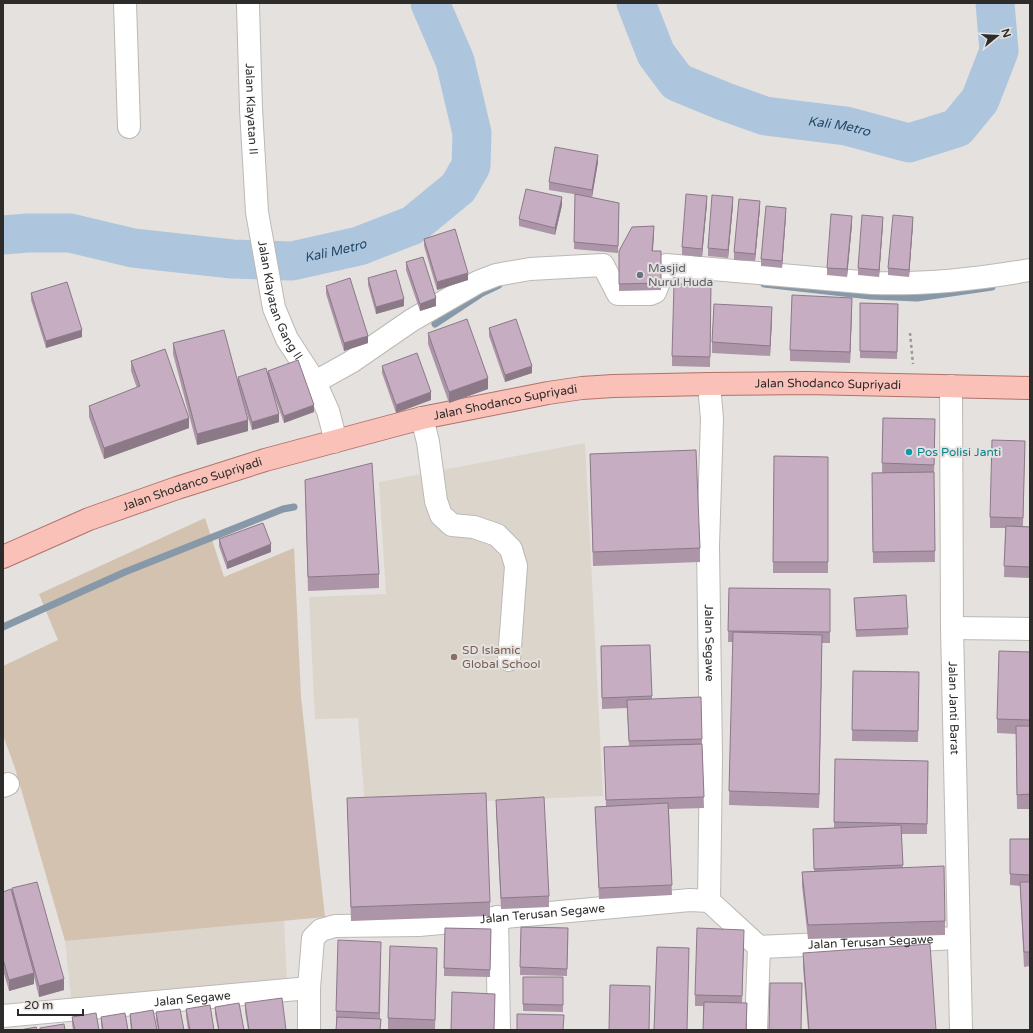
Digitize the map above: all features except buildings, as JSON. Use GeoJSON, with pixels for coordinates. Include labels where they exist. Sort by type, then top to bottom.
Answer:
{"type":"FeatureCollection","features":[{"type":"Feature","properties":{"kind":"main road","name":"Jalan Shodanco Supriyadi"},"geometry":{"type":"LineString","coordinates":[[3,557],[89,519],[177,488],[265,460],[422,418],[548,393],[582,388],[613,386],[709,384],[807,383],[1030,388]]}},
{"type":"Feature","properties":{"kind":"street"},"geometry":{"type":"LineString","coordinates":[[124,3],[129,127]]}},
{"type":"Feature","properties":{"kind":"street","name":"Jalan Klayatan II"},"geometry":{"type":"LineString","coordinates":[[249,4],[251,109],[258,212]]}},
{"type":"Feature","properties":{"kind":"street","name":"Jalan Klayatan Gang II"},"geometry":{"type":"LineString","coordinates":[[258,212],[274,308],[286,339],[315,382]]}},
{"type":"Feature","properties":{"kind":"street"},"geometry":{"type":"LineString","coordinates":[[334,442],[333,430],[328,411],[315,382],[351,362],[412,320],[478,282],[496,275],[530,269],[603,265],[618,294],[650,294],[655,292],[666,265],[903,284],[962,279],[1030,270]]}},
{"type":"Feature","properties":{"kind":"street","name":"Jalan Segawe"},"geometry":{"type":"LineString","coordinates":[[709,384],[712,418],[708,546],[711,758],[709,901]]}},
{"type":"Feature","properties":{"kind":"street","name":"Jalan Janti Barat"},"geometry":{"type":"LineString","coordinates":[[951,386],[952,628],[961,1030]]}},
{"type":"Feature","properties":{"kind":"street"},"geometry":{"type":"LineString","coordinates":[[422,418],[428,442],[436,501],[441,515],[452,525],[474,527],[497,535],[511,549],[516,566],[509,660]]}},
{"type":"Feature","properties":{"kind":"street"},"geometry":{"type":"LineString","coordinates":[[952,628],[1030,629]]}},
{"type":"Feature","properties":{"kind":"street","name":"Jalan Terusan Segawe"},"geometry":{"type":"LineString","coordinates":[[309,988],[313,938],[321,930],[335,926],[419,925],[690,900],[709,901]]}},
{"type":"Feature","properties":{"kind":"street"},"geometry":{"type":"LineString","coordinates":[[709,901],[758,947],[756,1030]]}},
{"type":"Feature","properties":{"kind":"street"},"geometry":{"type":"LineString","coordinates":[[497,917],[499,1030]]}},
{"type":"Feature","properties":{"kind":"street","name":"Jalan Terusan Segawe"},"geometry":{"type":"LineString","coordinates":[[758,947],[959,938]]}},
{"type":"Feature","properties":{"kind":"street"},"geometry":{"type":"LineString","coordinates":[[309,988],[309,1030]]}},
{"type":"Feature","properties":{"kind":"street","name":"Jalan Segawe"},"geometry":{"type":"LineString","coordinates":[[3,1016],[309,988]]}},
{"type":"Feature","properties":{"kind":"path"},"geometry":{"type":"LineString","coordinates":[[910,333],[914,385]]}},
{"type":"Feature","properties":{"kind":"shaded area","name":"SD Islamic Global School"},"geometry":{"type":"Polygon","coordinates":[[[585,443],[603,796],[365,806],[358,718],[315,719],[309,597],[386,594],[379,482],[585,443]]]}},
{"type":"Feature","properties":{"kind":"shaded area"},"geometry":{"type":"Polygon","coordinates":[[[205,518],[224,577],[294,548],[301,697],[325,917],[65,941],[15,768],[3,735],[3,666],[58,640],[39,594],[205,518]]]}},
{"type":"Feature","properties":{"kind":"shaded area"},"geometry":{"type":"Polygon","coordinates":[[[284,920],[287,982],[72,1005],[65,941],[284,920]]]}},
{"type":"Feature","properties":{"kind":"waterway","name":"Kali Metro"},"geometry":{"type":"LineString","coordinates":[[3,235],[28,233],[70,233],[133,248],[232,259],[292,261],[359,246],[413,225],[458,188],[471,166],[472,133],[455,61],[430,3]]}},
{"type":"Feature","properties":{"kind":"waterway","name":"Kali Metro"},"geometry":{"type":"LineString","coordinates":[[636,3],[656,54],[677,82],[765,116],[846,126],[909,143],[957,128],[980,100],[999,51],[995,3]]}},
{"type":"Feature","properties":{"kind":"waterway"},"geometry":{"type":"LineString","coordinates":[[764,284],[870,296],[917,298],[992,287]]}},
{"type":"Feature","properties":{"kind":"waterway"},"geometry":{"type":"LineString","coordinates":[[435,324],[482,293],[499,285]]}},
{"type":"Feature","properties":{"kind":"waterway"},"geometry":{"type":"LineString","coordinates":[[3,627],[125,572],[283,509],[294,507]]}},
{"type":"Feature","properties":{"kind":"place","name":"Masjid Nurul Huda"},"geometry":{"type":"Point","coordinates":[640,275]}},
{"type":"Feature","properties":{"kind":"place","name":"Pos Polisi Janti"},"geometry":{"type":"Point","coordinates":[909,452]}},
{"type":"Feature","properties":{"kind":"place","name":"SD Islamic Global School"},"geometry":{"type":"Point","coordinates":[454,657]}}]}
